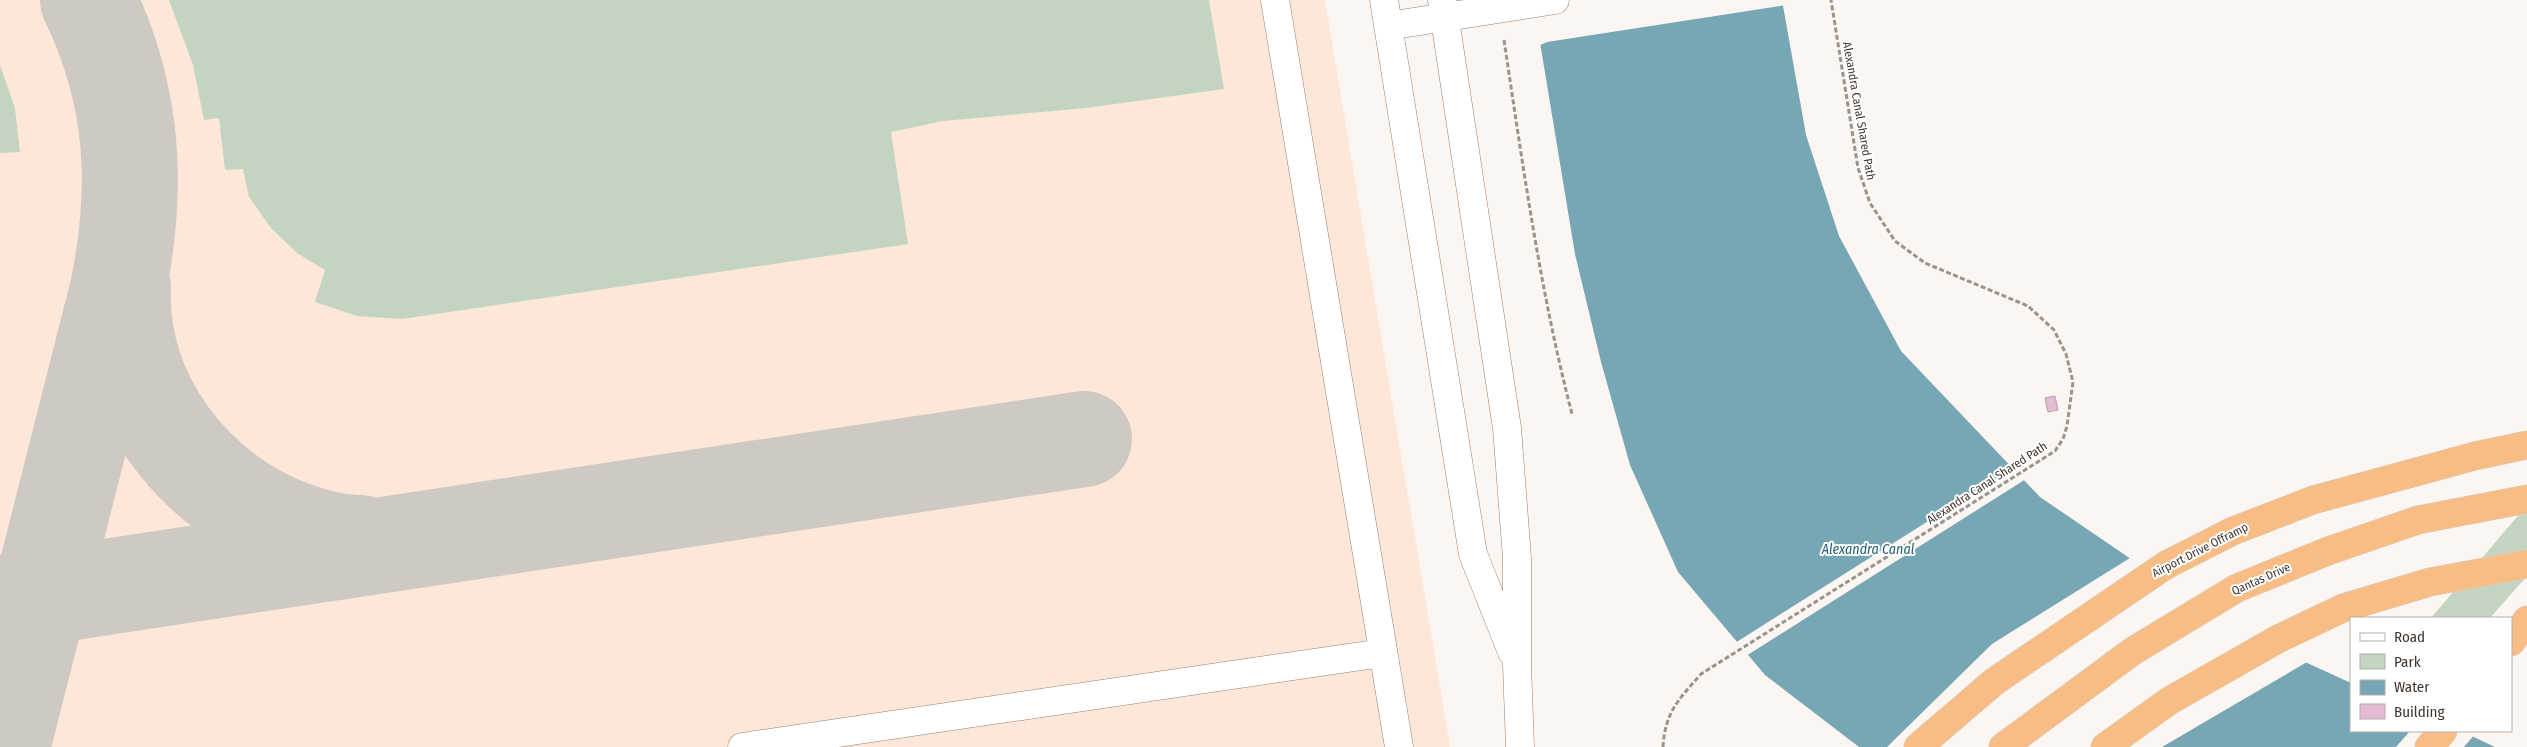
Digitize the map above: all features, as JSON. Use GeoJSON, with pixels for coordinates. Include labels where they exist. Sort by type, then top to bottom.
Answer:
{"type":"FeatureCollection","features":[{"type":"Feature","properties":{"kind":"highway","name":"Airport Drive Offramp"},"geometry":{"type":"LineString","coordinates":[[1918,747],[2004,675],[2166,565],[2233,531],[2313,500],[2475,456],[2527,445]]}},
{"type":"Feature","properties":{"kind":"highway","name":"Qantas Drive"},"geometry":{"type":"LineString","coordinates":[[2003,747],[2133,651],[2238,588],[2328,551],[2418,520],[2527,499]]}},
{"type":"Feature","properties":{"kind":"highway"},"geometry":{"type":"LineString","coordinates":[[2105,747],[2169,701],[2278,639],[2343,608],[2430,582],[2527,564]]}},
{"type":"Feature","properties":{"kind":"highway"},"geometry":{"type":"LineString","coordinates":[[2512,641],[2527,620]]}},
{"type":"Feature","properties":{"kind":"highway"},"geometry":{"type":"LineString","coordinates":[[2429,747],[2442,732]]}},
{"type":"Feature","properties":{"kind":"street"},"geometry":{"type":"LineString","coordinates":[[1274,0],[1399,747]]}},
{"type":"Feature","properties":{"kind":"street"},"geometry":{"type":"LineString","coordinates":[[1384,0],[1474,554],[1517,665]]}},
{"type":"Feature","properties":{"kind":"street"},"geometry":{"type":"LineString","coordinates":[[1388,26],[1444,9],[1516,7],[1555,0]]}},
{"type":"Feature","properties":{"kind":"street"},"geometry":{"type":"LineString","coordinates":[[1444,9],[1507,428],[1517,558],[1517,665],[1520,747]]}},
{"type":"Feature","properties":{"kind":"street"},"geometry":{"type":"LineString","coordinates":[[742,747],[1382,653]]}},
{"type":"Feature","properties":{"kind":"path","name":"Alexandra Canal Shared Path"},"geometry":{"type":"LineString","coordinates":[[1663,747],[1666,722],[1674,704],[1701,674],[2055,451],[2063,439],[2067,426],[2073,382],[2066,354],[2054,330],[2028,306],[1925,263],[1896,241],[1870,203],[1858,168],[1831,0]]}},
{"type":"Feature","properties":{"kind":"path"},"geometry":{"type":"LineString","coordinates":[[1508,66],[1529,210],[1548,312],[1572,414]]}},
{"type":"Feature","properties":{"kind":"shaded area"},"geometry":{"type":"Polygon","coordinates":[[[0,0],[1325,0],[1450,747],[0,747],[0,0]]]}},
{"type":"Feature","properties":{"kind":"green space"},"geometry":{"type":"Polygon","coordinates":[[[169,0],[1209,0],[1224,89],[1086,108],[943,121],[891,132],[908,244],[402,319],[357,316],[315,302],[325,270],[297,253],[271,228],[249,197],[243,169],[225,170],[219,118],[204,120],[193,65],[169,0]]]}},
{"type":"Feature","properties":{"kind":"green space"},"geometry":{"type":"Polygon","coordinates":[[[0,65],[15,108],[20,152],[0,153],[0,65]]]}},
{"type":"Feature","properties":{"kind":"green space"},"geometry":{"type":"Polygon","coordinates":[[[2527,505],[2527,576],[2491,617],[2432,617],[2527,505]]]}},
{"type":"Feature","properties":{"kind":"water","name":"Alexandra Canal"},"geometry":{"type":"Polygon","coordinates":[[[1533,0],[1782,0],[1806,135],[1839,236],[1901,351],[2040,497],[2235,630],[2350,683],[2350,732],[2463,732],[2495,747],[1859,747],[1765,675],[1678,572],[1630,465],[1601,362],[1575,254],[1533,0]]]}},
{"type":"Feature","properties":{"kind":"pier"},"geometry":{"type":"Polygon","coordinates":[[[1530,0],[1785,0],[1786,5],[1547,42],[1538,46],[1530,0]]]}},
{"type":"Feature","properties":{"kind":"pier"},"geometry":{"type":"Polygon","coordinates":[[[2014,467],[2026,479],[1746,656],[1735,643],[2014,467]]]}},
{"type":"Feature","properties":{"kind":"pier"},"geometry":{"type":"Polygon","coordinates":[[[2130,558],[2236,628],[2307,662],[2162,747],[1887,747],[1992,644],[2130,558]]]}},
{"type":"Feature","properties":{"kind":"pier"},"geometry":{"type":"Polygon","coordinates":[[[2409,732],[2470,732],[2475,734],[2464,747],[2396,747],[2409,732]]]}},
{"type":"Feature","properties":{"kind":"building"},"geometry":{"type":"Polygon","coordinates":[[[2055,396],[2058,410],[2048,412],[2045,398],[2055,396]]]}},
{"type":"Feature","properties":{"kind":"taxiway"},"geometry":{"type":"LineString","coordinates":[[2,747],[118,289],[125,251],[130,177],[123,106],[115,71],[103,35],[88,0]]}},
{"type":"Feature","properties":{"kind":"taxiway"},"geometry":{"type":"LineString","coordinates":[[123,287],[125,327],[134,365],[149,402],[169,435],[195,465],[224,491],[257,513],[309,535],[334,541],[360,543]]}},
{"type":"Feature","properties":{"kind":"taxiway"},"geometry":{"type":"LineString","coordinates":[[0,603],[1084,439]]}}]}
